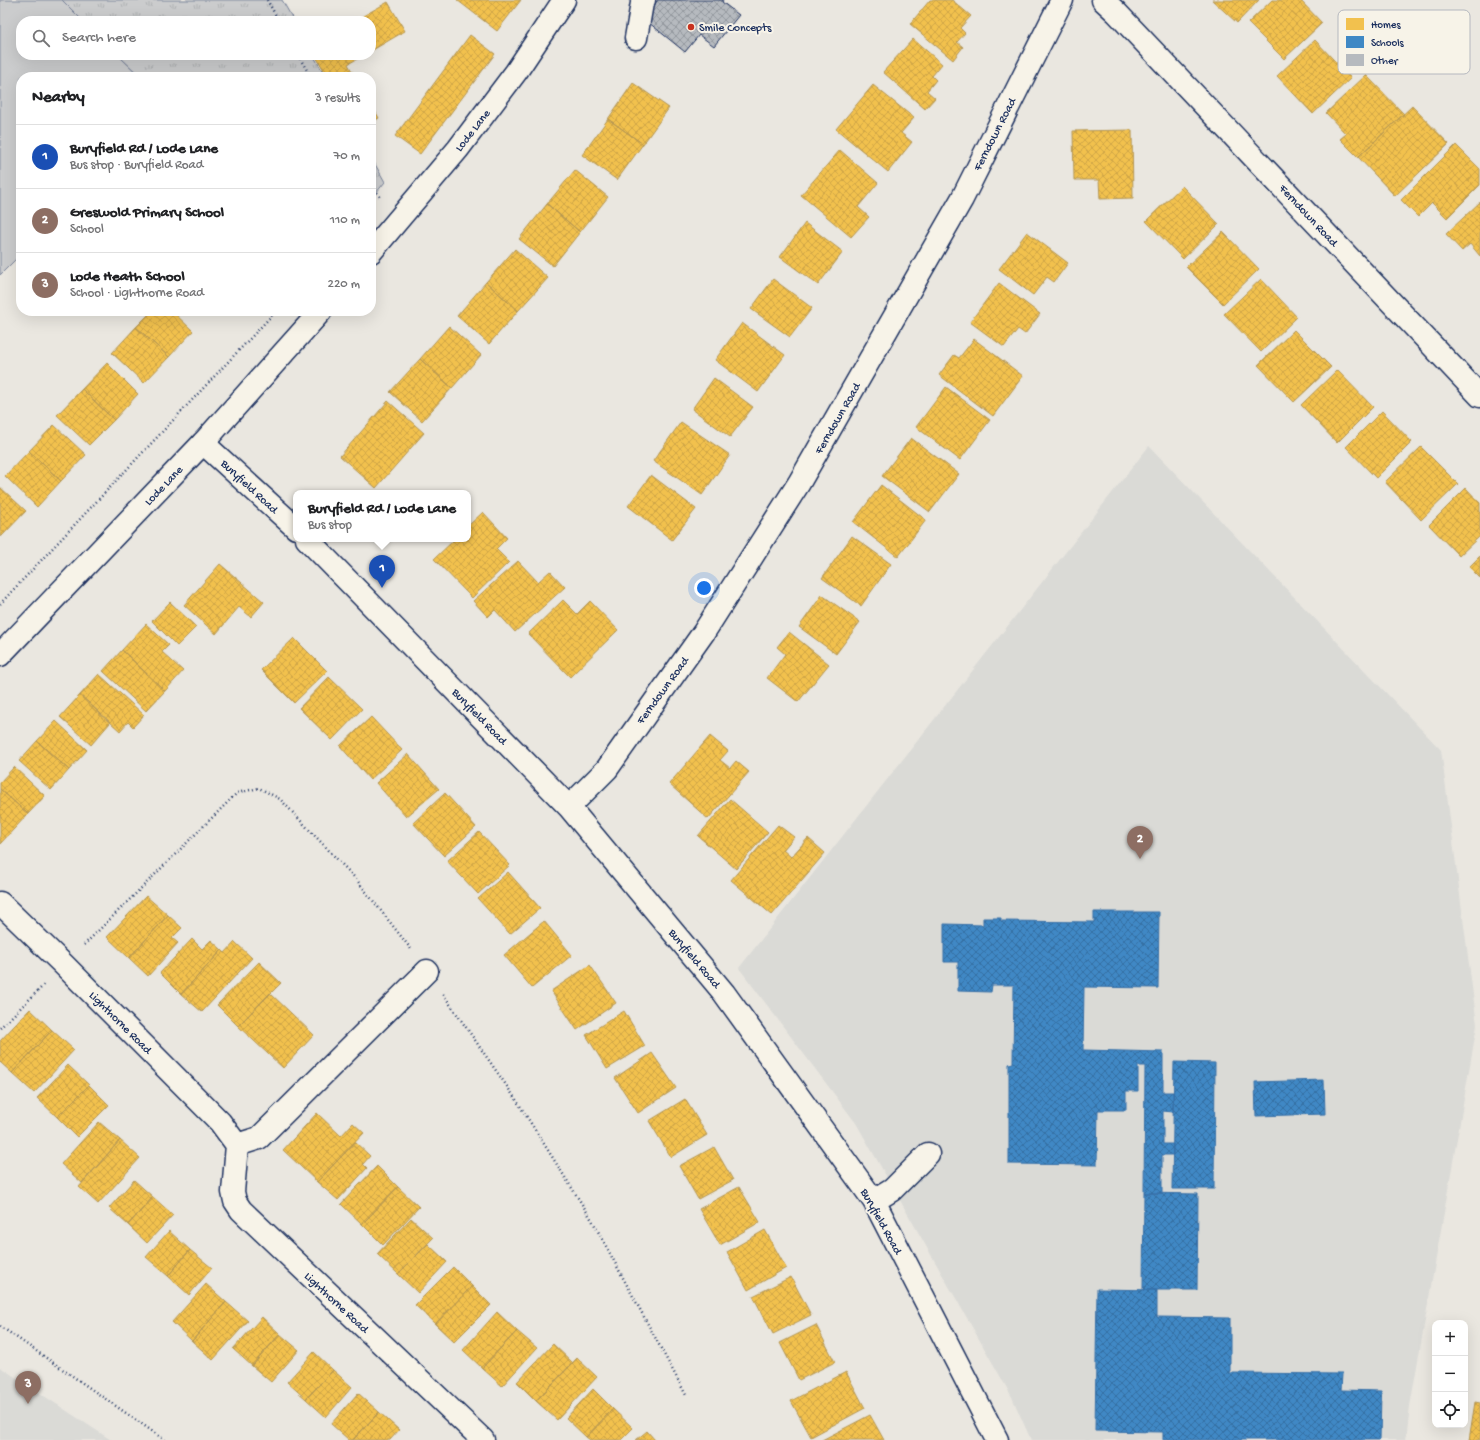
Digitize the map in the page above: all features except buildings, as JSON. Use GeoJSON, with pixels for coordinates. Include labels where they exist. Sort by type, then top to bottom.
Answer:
{"type":"FeatureCollection","features":[{"type":"Feature","properties":{"kind":"street","name":"Lode Lane"},"geometry":{"type":"LineString","coordinates":[[376,246],[458,149],[516,72],[564,0]]}},
{"type":"Feature","properties":{"kind":"street"},"geometry":{"type":"LineString","coordinates":[[636,38],[642,3],[644,0]]}},
{"type":"Feature","properties":{"kind":"street","name":"Ferndown Road"},"geometry":{"type":"LineString","coordinates":[[569,807],[607,769],[704,632],[799,483],[962,198],[1062,0]]}},
{"type":"Feature","properties":{"kind":"street","name":"Ferndown Road"},"geometry":{"type":"LineString","coordinates":[[1103,0],[1480,396]]}},
{"type":"Feature","properties":{"kind":"street","name":"Lode Lane"},"geometry":{"type":"LineString","coordinates":[[0,655],[203,443],[317,316]]}},
{"type":"Feature","properties":{"kind":"street","name":"Buryfield Road"},"geometry":{"type":"LineString","coordinates":[[203,443],[293,525]]}},
{"type":"Feature","properties":{"kind":"street","name":"Buryfield Road"},"geometry":{"type":"LineString","coordinates":[[310,542],[569,807],[724,993],[874,1201],[997,1440]]}},
{"type":"Feature","properties":{"kind":"street","name":"Lighthorne Road"},"geometry":{"type":"LineString","coordinates":[[0,903],[64,965],[214,1116],[237,1145],[233,1192],[235,1201],[241,1210],[483,1440]]}},
{"type":"Feature","properties":{"kind":"street"},"geometry":{"type":"LineString","coordinates":[[237,1145],[259,1138],[427,971]]}},
{"type":"Feature","properties":{"kind":"street"},"geometry":{"type":"LineString","coordinates":[[874,1201],[892,1190],[928,1154]]}},
{"type":"Feature","properties":{"kind":"path"},"geometry":{"type":"LineString","coordinates":[[267,0],[276,16]]}},
{"type":"Feature","properties":{"kind":"path"},"geometry":{"type":"LineString","coordinates":[[301,60],[308,72]]}},
{"type":"Feature","properties":{"kind":"path"},"geometry":{"type":"LineString","coordinates":[[0,604],[271,316]]}},
{"type":"Feature","properties":{"kind":"path"},"geometry":{"type":"LineString","coordinates":[[0,1326],[165,1440]]}},
{"type":"Feature","properties":{"kind":"shaded area"},"geometry":{"type":"Polygon","coordinates":[[[1149,446],[1441,750],[1477,1025],[1410,1406],[1406,1440],[1031,1440],[1012,1397],[856,1123],[739,968],[1149,446]]]}},
{"type":"Feature","properties":{"kind":"shaded area"},"geometry":{"type":"Polygon","coordinates":[[[0,1367],[111,1440],[0,1440],[0,1367]]]}},
{"type":"Feature","properties":{"kind":"green space"},"geometry":{"type":"Polygon","coordinates":[[[0,0],[62,0],[78,16],[16,16],[16,60],[123,60],[136,72],[16,72],[16,259],[0,275],[0,0]]]}},
{"type":"Feature","properties":{"kind":"green space"},"geometry":{"type":"Polygon","coordinates":[[[62,0],[282,0],[291,16],[78,16],[62,0]]]}},
{"type":"Feature","properties":{"kind":"green space"},"geometry":{"type":"Polygon","coordinates":[[[123,60],[316,60],[323,72],[136,72],[123,60]]]}},
{"type":"Feature","properties":{"kind":"green space"},"geometry":{"type":"Polygon","coordinates":[[[376,166],[385,182],[376,193],[376,166]]]}},
{"type":"Feature","properties":{"kind":"place","name":"Smile Concepts"},"geometry":{"type":"Point","coordinates":[691,27]}},
{"type":"Feature","properties":{"kind":"place","name":"Buryfield Rd / Lode Lane"},"geometry":{"type":"Point","coordinates":[382,588]}},
{"type":"Feature","properties":{"kind":"place","name":"Greswold Primary School"},"geometry":{"type":"Point","coordinates":[1140,859]}},
{"type":"Feature","properties":{"kind":"place","name":"Lode Heath School"},"geometry":{"type":"Point","coordinates":[28,1404]}}]}
